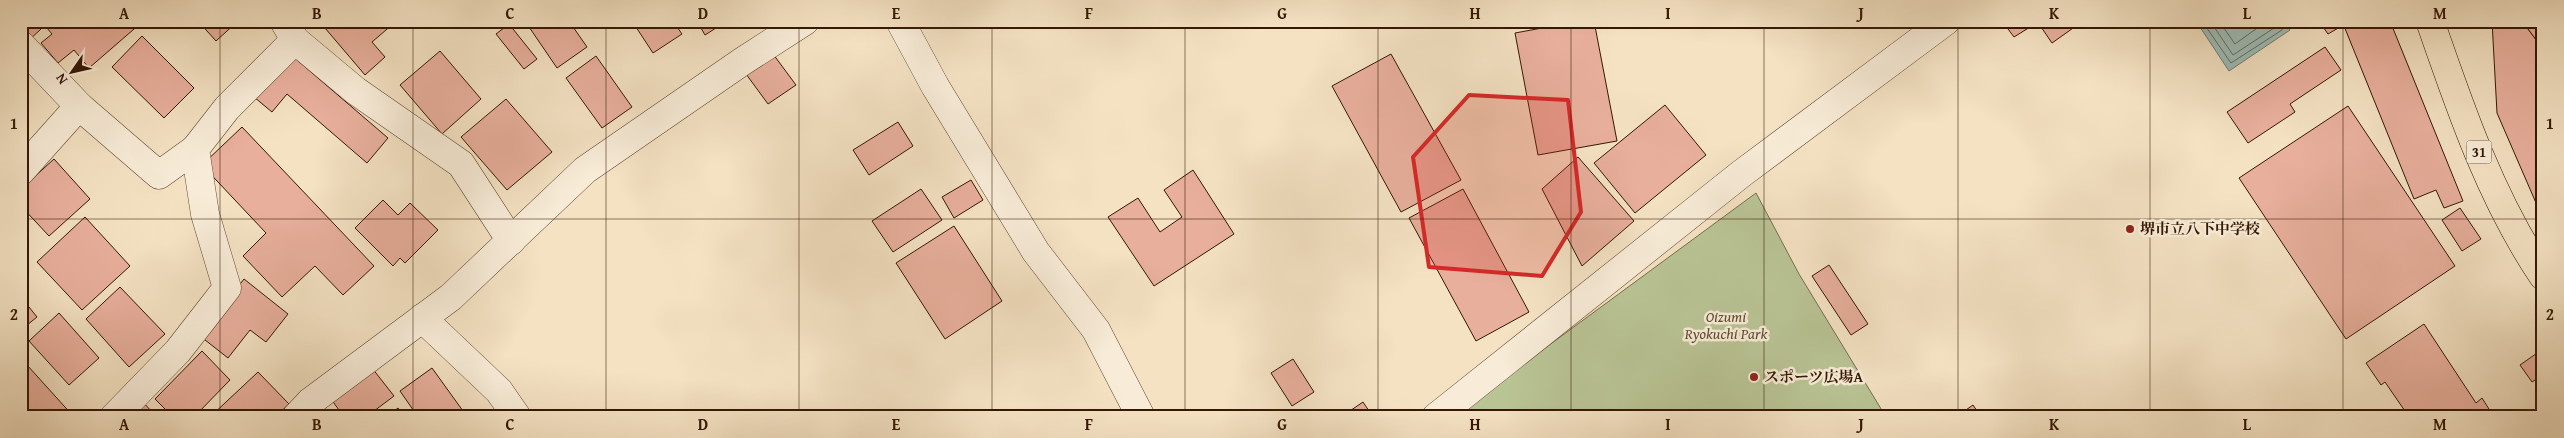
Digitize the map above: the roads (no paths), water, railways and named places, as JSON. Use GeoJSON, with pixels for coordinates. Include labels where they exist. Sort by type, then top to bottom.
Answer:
{"type":"FeatureCollection","features":[{"type":"Feature","properties":{"kind":"main road","name":"31"},"geometry":{"type":"LineString","coordinates":[[2430,21],[2463,119],[2523,246],[2543,276]]}},
{"type":"Feature","properties":{"kind":"street"},"geometry":{"type":"LineString","coordinates":[[308,412],[422,318],[451,297],[585,170],[743,61],[805,21]]}},
{"type":"Feature","properties":{"kind":"street"},"geometry":{"type":"LineString","coordinates":[[900,21],[935,86],[1036,252],[1096,330],[1140,417]]}},
{"type":"Feature","properties":{"kind":"street"},"geometry":{"type":"LineString","coordinates":[[1436,417],[1734,180],[1946,21]]}},
{"type":"Feature","properties":{"kind":"street"},"geometry":{"type":"LineString","coordinates":[[21,45],[79,106],[159,175],[195,149],[289,30],[356,91],[461,164],[511,241]]}},
{"type":"Feature","properties":{"kind":"street"},"geometry":{"type":"LineString","coordinates":[[21,171],[79,106]]}},
{"type":"Feature","properties":{"kind":"street"},"geometry":{"type":"LineString","coordinates":[[114,417],[178,351],[227,288],[205,214],[195,149]]}},
{"type":"Feature","properties":{"kind":"street"},"geometry":{"type":"LineString","coordinates":[[422,318],[500,391],[517,417]]}},
{"type":"Feature","properties":{"kind":"water"},"geometry":{"type":"Polygon","coordinates":[[[2196,21],[2285,21],[2290,30],[2229,71],[2196,21]]]}},
{"type":"Feature","properties":{"kind":"place","name":"堺市立八下中学校"},"geometry":{"type":"Point","coordinates":[2130,229]}},
{"type":"Feature","properties":{"kind":"place","name":"スポーツ広場A"},"geometry":{"type":"Point","coordinates":[1754,377]}},
{"type":"Feature","properties":{"kind":"park label","name":"Oizumi Ryokuchi Park"},"geometry":{"type":"Point","coordinates":[1726,326]}}]}
